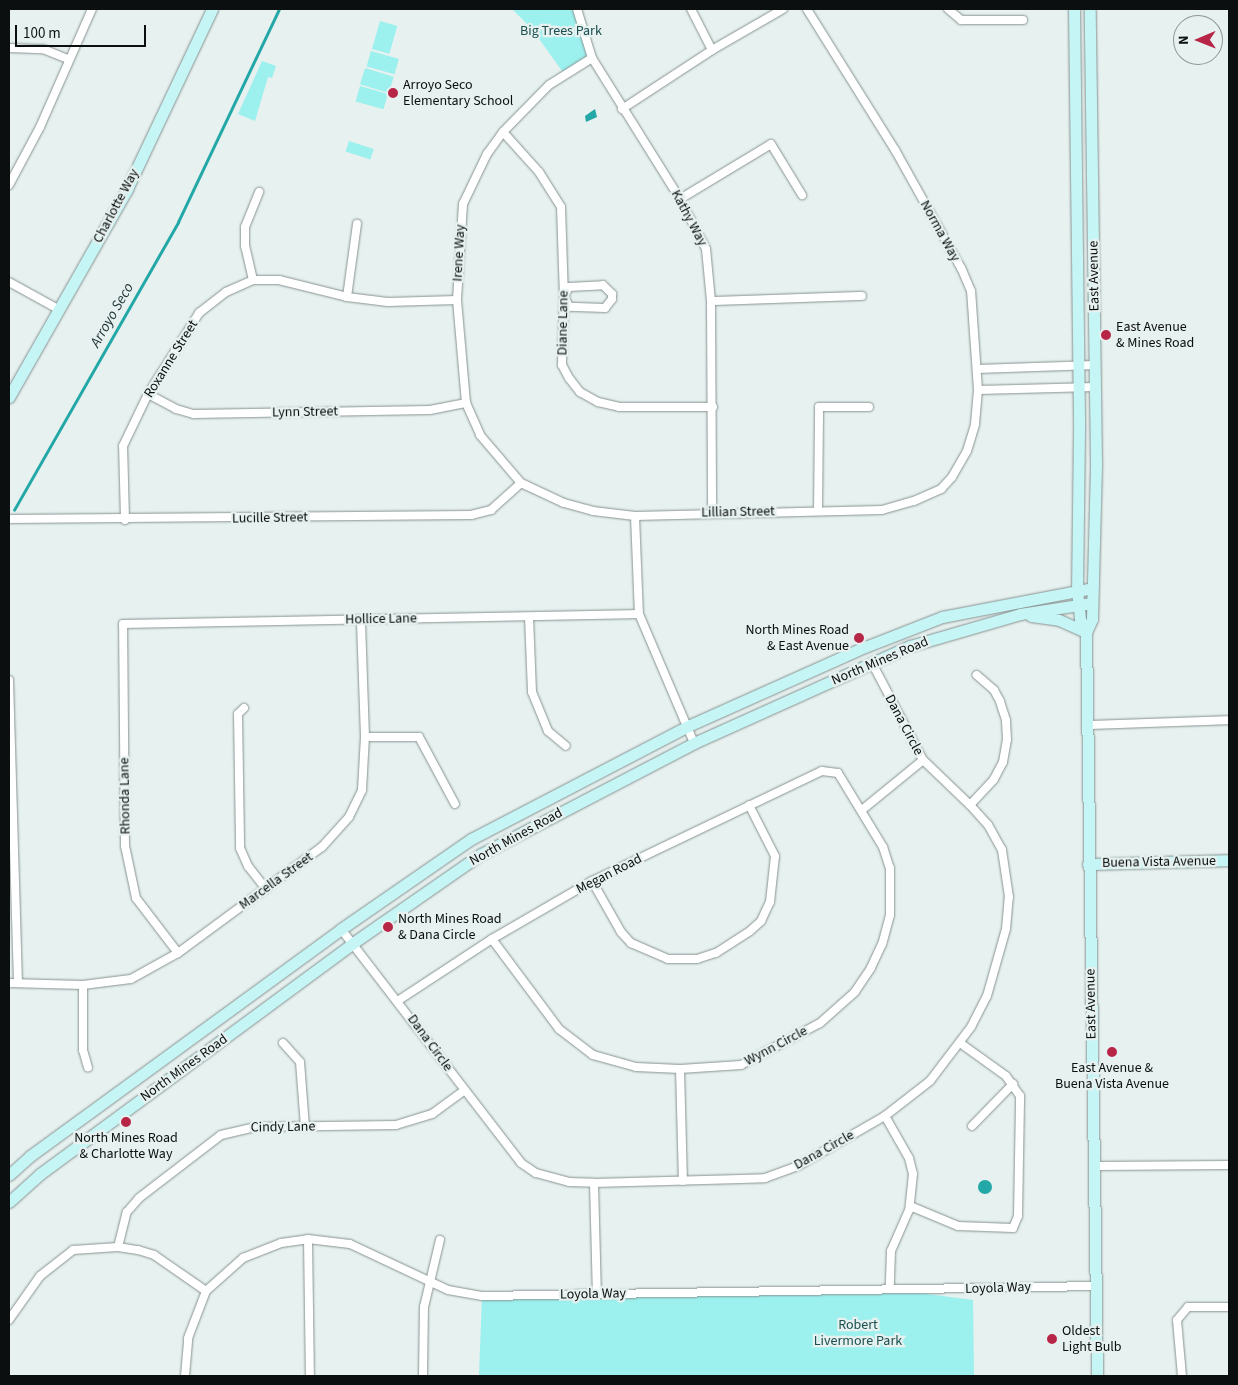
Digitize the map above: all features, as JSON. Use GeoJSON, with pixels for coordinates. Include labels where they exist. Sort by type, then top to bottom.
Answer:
{"type":"FeatureCollection","features":[{"type":"Feature","properties":{"kind":"main road","name":"Charlotte Way"},"geometry":{"type":"LineString","coordinates":[[9,397],[60,310],[127,188],[212,9]]}},
{"type":"Feature","properties":{"kind":"main road","name":"East Avenue"},"geometry":{"type":"LineString","coordinates":[[1074,9],[1078,366],[1077,590],[1078,604],[1086,632],[1097,1376]]}},
{"type":"Feature","properties":{"kind":"main road","name":"East Avenue"},"geometry":{"type":"LineString","coordinates":[[1086,632],[1092,618],[1095,387],[1090,9]]}},
{"type":"Feature","properties":{"kind":"main road","name":"North Mines Road"},"geometry":{"type":"LineString","coordinates":[[9,1175],[30,1156],[341,929],[471,839],[688,726],[865,647],[947,616],[1092,588]]}},
{"type":"Feature","properties":{"kind":"main road","name":"North Mines Road"},"geometry":{"type":"LineString","coordinates":[[9,1202],[40,1174],[353,943],[481,854],[694,743],[918,643],[1020,614],[1092,603]]}},
{"type":"Feature","properties":{"kind":"main road"},"geometry":{"type":"LineString","coordinates":[[1020,614],[1059,620],[1086,632]]}},
{"type":"Feature","properties":{"kind":"main road"},"geometry":{"type":"LineString","coordinates":[[872,663],[879,649],[936,626],[947,616]]}},
{"type":"Feature","properties":{"kind":"main road","name":"Buena Vista Avenue"},"geometry":{"type":"LineString","coordinates":[[1088,864],[1229,860]]}},
{"type":"Feature","properties":{"kind":"street"},"geometry":{"type":"LineString","coordinates":[[9,185],[40,127],[68,59],[92,9]]}},
{"type":"Feature","properties":{"kind":"street","name":"Kathy Way"},"geometry":{"type":"LineString","coordinates":[[577,9],[592,58],[622,109],[680,199],[706,249],[711,301],[712,512]]}},
{"type":"Feature","properties":{"kind":"street"},"geometry":{"type":"LineString","coordinates":[[691,9],[712,50]]}},
{"type":"Feature","properties":{"kind":"street"},"geometry":{"type":"LineString","coordinates":[[622,109],[712,50],[783,9]]}},
{"type":"Feature","properties":{"kind":"street","name":"Norma Way"},"geometry":{"type":"LineString","coordinates":[[807,9],[895,150],[962,268],[971,291],[978,390],[975,424],[970,442],[952,477]]}},
{"type":"Feature","properties":{"kind":"street"},"geometry":{"type":"LineString","coordinates":[[948,9],[961,20],[1023,20]]}},
{"type":"Feature","properties":{"kind":"street"},"geometry":{"type":"LineString","coordinates":[[9,48],[43,49],[68,59]]}},
{"type":"Feature","properties":{"kind":"street","name":"Irene Way"},"geometry":{"type":"LineString","coordinates":[[521,482],[480,435],[466,403],[457,300],[463,204],[487,154],[503,132],[549,85],[592,58]]}},
{"type":"Feature","properties":{"kind":"street","name":"Diane Lane"},"geometry":{"type":"LineString","coordinates":[[503,132],[540,172],[560,207],[564,296],[562,365],[580,392],[598,402],[619,407],[713,408]]}},
{"type":"Feature","properties":{"kind":"street"},"geometry":{"type":"LineString","coordinates":[[680,199],[771,144],[802,195]]}},
{"type":"Feature","properties":{"kind":"street"},"geometry":{"type":"LineString","coordinates":[[253,280],[245,246],[245,227],[259,192]]}},
{"type":"Feature","properties":{"kind":"street"},"geometry":{"type":"LineString","coordinates":[[347,296],[358,224]]}},
{"type":"Feature","properties":{"kind":"street","name":"Roxanne Street"},"geometry":{"type":"LineString","coordinates":[[125,520],[123,446],[148,394],[199,313],[226,292],[253,280],[280,280],[347,296],[388,302],[457,300]]}},
{"type":"Feature","properties":{"kind":"street"},"geometry":{"type":"LineString","coordinates":[[9,282],[60,310]]}},
{"type":"Feature","properties":{"kind":"street"},"geometry":{"type":"LineString","coordinates":[[603,285],[612,294],[612,299],[605,308],[569,307],[564,296],[569,286],[603,285]]}},
{"type":"Feature","properties":{"kind":"street"},"geometry":{"type":"LineString","coordinates":[[711,301],[862,296]]}},
{"type":"Feature","properties":{"kind":"street"},"geometry":{"type":"LineString","coordinates":[[977,369],[1095,365]]}},
{"type":"Feature","properties":{"kind":"street"},"geometry":{"type":"LineString","coordinates":[[978,390],[1095,387]]}},
{"type":"Feature","properties":{"kind":"street","name":"Lynn Street"},"geometry":{"type":"LineString","coordinates":[[148,394],[176,409],[194,414],[430,410],[466,403]]}},
{"type":"Feature","properties":{"kind":"street"},"geometry":{"type":"LineString","coordinates":[[818,510],[819,406],[869,407]]}},
{"type":"Feature","properties":{"kind":"street","name":"Lillian Street"},"geometry":{"type":"LineString","coordinates":[[521,482],[593,511],[635,516],[712,512],[882,510],[914,501],[940,489],[952,477]]}},
{"type":"Feature","properties":{"kind":"street","name":"Lucille Street"},"geometry":{"type":"LineString","coordinates":[[9,519],[125,520],[471,515],[491,510],[521,482]]}},
{"type":"Feature","properties":{"kind":"street"},"geometry":{"type":"LineString","coordinates":[[635,516],[639,614],[694,743]]}},
{"type":"Feature","properties":{"kind":"street","name":"Hollice Lane"},"geometry":{"type":"LineString","coordinates":[[123,624],[639,614]]}},
{"type":"Feature","properties":{"kind":"street"},"geometry":{"type":"LineString","coordinates":[[529,617],[532,692],[548,731],[566,746]]}},
{"type":"Feature","properties":{"kind":"street","name":"Marcella Street"},"geometry":{"type":"LineString","coordinates":[[9,982],[83,985],[131,979],[178,953],[322,847],[349,817],[362,790],[364,738],[362,620]]}},
{"type":"Feature","properties":{"kind":"street","name":"Rhonda Lane"},"geometry":{"type":"LineString","coordinates":[[123,624],[125,846],[136,898],[178,953]]}},
{"type":"Feature","properties":{"kind":"street","name":"Dana Circle"},"geometry":{"type":"LineString","coordinates":[[341,929],[399,1000],[464,1091],[521,1163],[536,1174],[562,1181],[594,1183],[757,1178],[782,1173],[885,1116],[930,1081],[960,1043],[988,996],[1000,954],[1009,897],[1002,850],[988,825],[970,804],[923,760],[872,663]]}},
{"type":"Feature","properties":{"kind":"street"},"geometry":{"type":"LineString","coordinates":[[970,804],[994,779],[1003,762],[1007,740],[1006,720],[1000,701],[994,690],[978,675]]}},
{"type":"Feature","properties":{"kind":"street"},"geometry":{"type":"LineString","coordinates":[[10,680],[18,982]]}},
{"type":"Feature","properties":{"kind":"street"},"geometry":{"type":"LineString","coordinates":[[244,708],[238,714],[240,848],[248,866],[266,889]]}},
{"type":"Feature","properties":{"kind":"street"},"geometry":{"type":"LineString","coordinates":[[1087,726],[1229,720]]}},
{"type":"Feature","properties":{"kind":"street"},"geometry":{"type":"LineString","coordinates":[[364,738],[419,737],[455,804]]}},
{"type":"Feature","properties":{"kind":"street"},"geometry":{"type":"LineString","coordinates":[[863,809],[923,760]]}},
{"type":"Feature","properties":{"kind":"street","name":"Wynn Circle"},"geometry":{"type":"LineString","coordinates":[[492,940],[572,1041],[593,1055],[616,1064],[680,1069],[724,1068],[758,1058],[820,1023],[855,992],[872,968],[882,944],[892,888],[883,847],[863,809],[838,773],[831,770]]}},
{"type":"Feature","properties":{"kind":"street","name":"Megan Road"},"geometry":{"type":"LineString","coordinates":[[399,1000],[492,940],[592,881],[822,771],[831,770]]}},
{"type":"Feature","properties":{"kind":"street"},"geometry":{"type":"LineString","coordinates":[[592,881],[621,932],[632,943],[652,954],[675,960],[698,959],[716,953],[750,931],[761,921],[770,902],[775,856],[749,805]]}},
{"type":"Feature","properties":{"kind":"street"},"geometry":{"type":"LineString","coordinates":[[83,985],[83,1050],[88,1067]]}},
{"type":"Feature","properties":{"kind":"street"},"geometry":{"type":"LineString","coordinates":[[283,1043],[300,1062],[305,1126]]}},
{"type":"Feature","properties":{"kind":"street"},"geometry":{"type":"LineString","coordinates":[[910,1206],[958,1226],[1013,1228],[1018,1216],[1021,1144],[1020,1096],[1013,1084],[960,1043]]}},
{"type":"Feature","properties":{"kind":"street"},"geometry":{"type":"LineString","coordinates":[[680,1069],[683,1181]]}},
{"type":"Feature","properties":{"kind":"street"},"geometry":{"type":"LineString","coordinates":[[972,1126],[1013,1084]]}},
{"type":"Feature","properties":{"kind":"street","name":"Cindy Lane"},"geometry":{"type":"LineString","coordinates":[[118,1247],[127,1212],[139,1198],[221,1135],[257,1127],[396,1125],[416,1121],[432,1114],[464,1091]]}},
{"type":"Feature","properties":{"kind":"street"},"geometry":{"type":"LineString","coordinates":[[885,1116],[909,1158],[913,1174],[910,1206],[891,1250],[890,1289]]}},
{"type":"Feature","properties":{"kind":"street"},"geometry":{"type":"LineString","coordinates":[[1093,1166],[1229,1166]]}},
{"type":"Feature","properties":{"kind":"street"},"geometry":{"type":"LineString","coordinates":[[594,1183],[597,1294]]}},
{"type":"Feature","properties":{"kind":"street"},"geometry":{"type":"LineString","coordinates":[[308,1238],[310,1376]]}},
{"type":"Feature","properties":{"kind":"street","name":"Loyola Way"},"geometry":{"type":"LineString","coordinates":[[185,1376],[188,1338],[206,1291],[243,1258],[281,1243],[308,1238],[350,1244],[448,1290],[482,1296],[1096,1286]]}},
{"type":"Feature","properties":{"kind":"street"},"geometry":{"type":"LineString","coordinates":[[423,1376],[422,1321],[440,1240]]}},
{"type":"Feature","properties":{"kind":"street"},"geometry":{"type":"LineString","coordinates":[[9,1320],[40,1276],[74,1250],[118,1247],[154,1255],[206,1291]]}},
{"type":"Feature","properties":{"kind":"street"},"geometry":{"type":"LineString","coordinates":[[1182,1376],[1177,1320],[1188,1307],[1229,1307]]}},
{"type":"Feature","properties":{"kind":"green space","name":"Big Trees Park"},"geometry":{"type":"Polygon","coordinates":[[[512,9],[577,9],[592,58],[565,75],[532,29],[512,9]]]}},
{"type":"Feature","properties":{"kind":"green space"},"geometry":{"type":"Polygon","coordinates":[[[380,21],[397,26],[389,54],[372,49],[380,21]]]}},
{"type":"Feature","properties":{"kind":"green space"},"geometry":{"type":"Polygon","coordinates":[[[371,51],[399,59],[394,74],[367,66],[371,51]]]}},
{"type":"Feature","properties":{"kind":"green space"},"geometry":{"type":"Polygon","coordinates":[[[262,61],[276,66],[272,78],[268,77],[255,121],[238,114],[262,61]]]}},
{"type":"Feature","properties":{"kind":"green space"},"geometry":{"type":"Polygon","coordinates":[[[365,68],[394,77],[389,93],[360,84],[365,68]]]}},
{"type":"Feature","properties":{"kind":"green space"},"geometry":{"type":"Polygon","coordinates":[[[360,86],[388,94],[383,109],[356,101],[360,86]]]}},
{"type":"Feature","properties":{"kind":"green space"},"geometry":{"type":"Polygon","coordinates":[[[349,141],[374,149],[370,159],[346,151],[349,141]]]}},
{"type":"Feature","properties":{"kind":"green space","name":"Robert Livermore Park"},"geometry":{"type":"Polygon","coordinates":[[[890,1289],[973,1300],[974,1376],[479,1376],[482,1296],[890,1289]]]}},
{"type":"Feature","properties":{"kind":"shaded area"},"geometry":{"type":"Polygon","coordinates":[[[595,109],[597,117],[586,122],[585,116],[595,109]]]}},
{"type":"Feature","properties":{"kind":"shaded area"},"geometry":{"type":"Polygon","coordinates":[[[982,1180],[988,1180],[992,1187],[988,1194],[982,1194],[978,1190],[978,1184],[982,1180]]]}},
{"type":"Feature","properties":{"kind":"waterway","name":"Arroyo Seco"},"geometry":{"type":"LineString","coordinates":[[14,510],[178,222],[279,9]]}},
{"type":"Feature","properties":{"kind":"place","name":"Arroyo Seco Elementary School"},"geometry":{"type":"Point","coordinates":[393,93]}},
{"type":"Feature","properties":{"kind":"place","name":"East Avenue & Mines Road"},"geometry":{"type":"Point","coordinates":[1106,335]}},
{"type":"Feature","properties":{"kind":"place","name":"North Mines Road & East Avenue"},"geometry":{"type":"Point","coordinates":[859,638]}},
{"type":"Feature","properties":{"kind":"place","name":"North Mines Road & Dana Circle"},"geometry":{"type":"Point","coordinates":[388,927]}},
{"type":"Feature","properties":{"kind":"place","name":"East Avenue & Buena Vista Avenue"},"geometry":{"type":"Point","coordinates":[1112,1052]}},
{"type":"Feature","properties":{"kind":"place","name":"North Mines Road & Charlotte Way"},"geometry":{"type":"Point","coordinates":[126,1122]}},
{"type":"Feature","properties":{"kind":"place","name":"Oldest Light Bulb"},"geometry":{"type":"Point","coordinates":[1052,1339]}}]}
